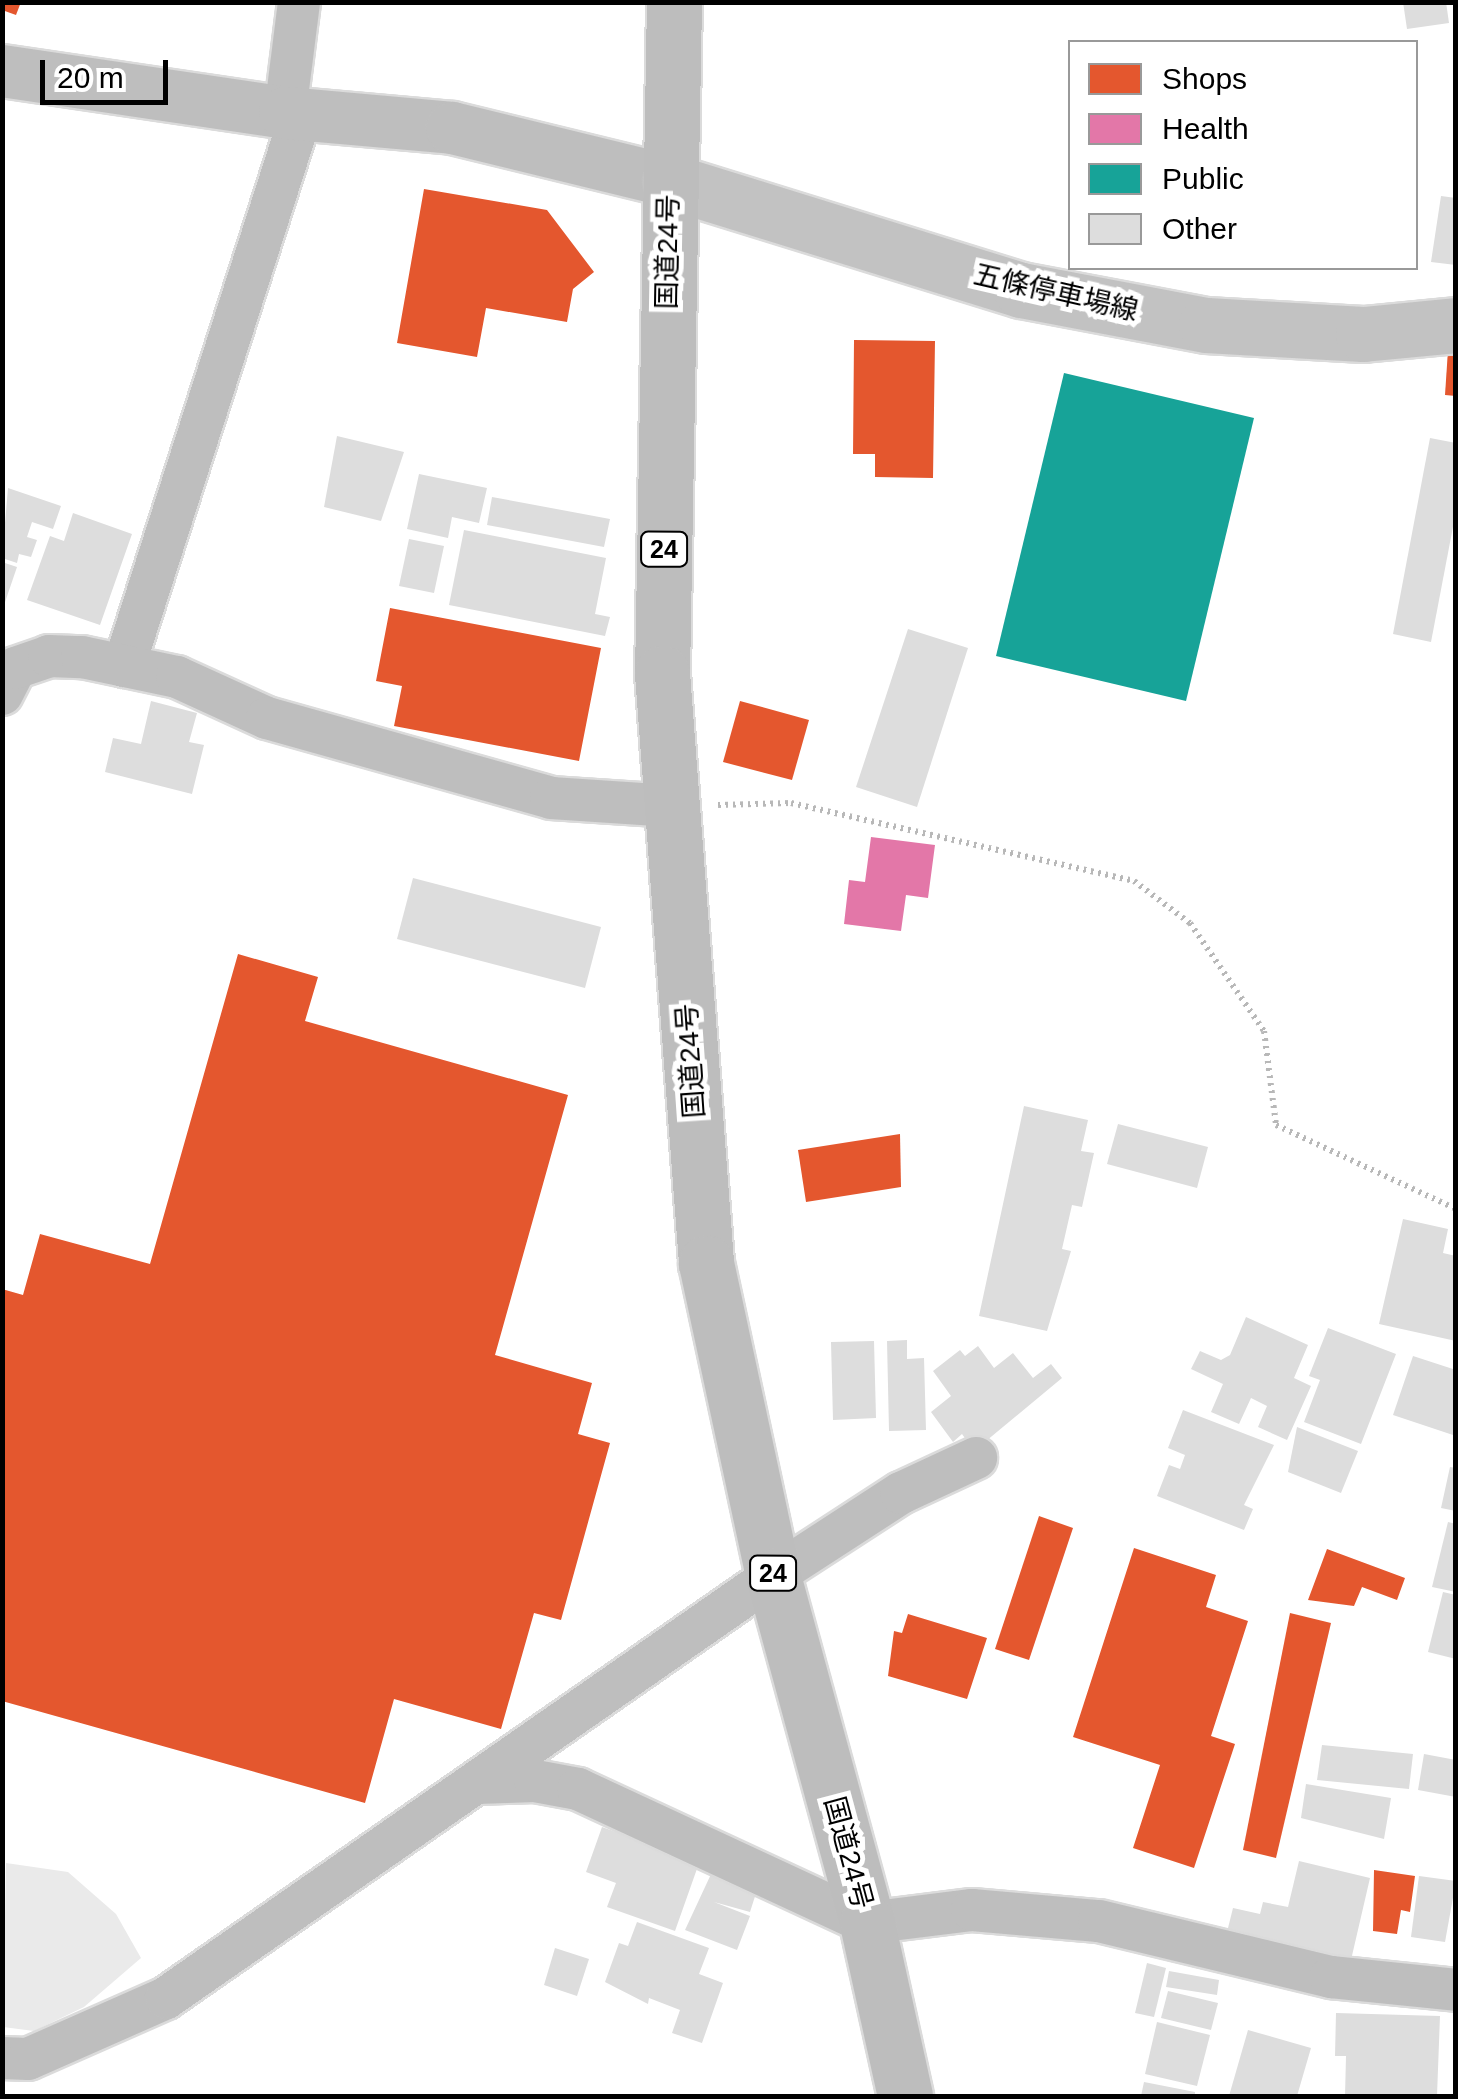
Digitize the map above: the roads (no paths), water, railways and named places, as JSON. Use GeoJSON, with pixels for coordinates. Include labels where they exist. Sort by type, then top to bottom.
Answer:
{"type":"FeatureCollection","features":[{"type":"Feature","properties":{"kind":"highway","name":"国道24号"},"geometry":{"type":"LineString","coordinates":[[674,2],[662,673],[706,1262],[773,1576],[867,1923],[906,2096]]}},
{"type":"Feature","properties":{"kind":"main road","name":"五條停車場線"},"geometry":{"type":"LineString","coordinates":[[670,181],[1020,290],[1206,325],[1362,334],[1456,325]]}},
{"type":"Feature","properties":{"kind":"street"},"geometry":{"type":"LineString","coordinates":[[124,666],[293,114],[299,2]]}},
{"type":"Feature","properties":{"kind":"street"},"geometry":{"type":"LineString","coordinates":[[2,71],[293,114],[452,128],[670,181]]}},
{"type":"Feature","properties":{"kind":"street"},"geometry":{"type":"LineString","coordinates":[[2,694],[15,668],[48,656],[124,666],[177,677],[267,718],[551,798],[672,806]]}},
{"type":"Feature","properties":{"kind":"street"},"geometry":{"type":"LineString","coordinates":[[2,2058],[28,2058],[166,1998],[773,1576],[901,1493],[976,1458]]}},
{"type":"Feature","properties":{"kind":"street"},"geometry":{"type":"LineString","coordinates":[[477,1783],[535,1781],[578,1789],[867,1923],[972,1910],[1099,1921],[1331,1978],[1456,1990]]}}]}
